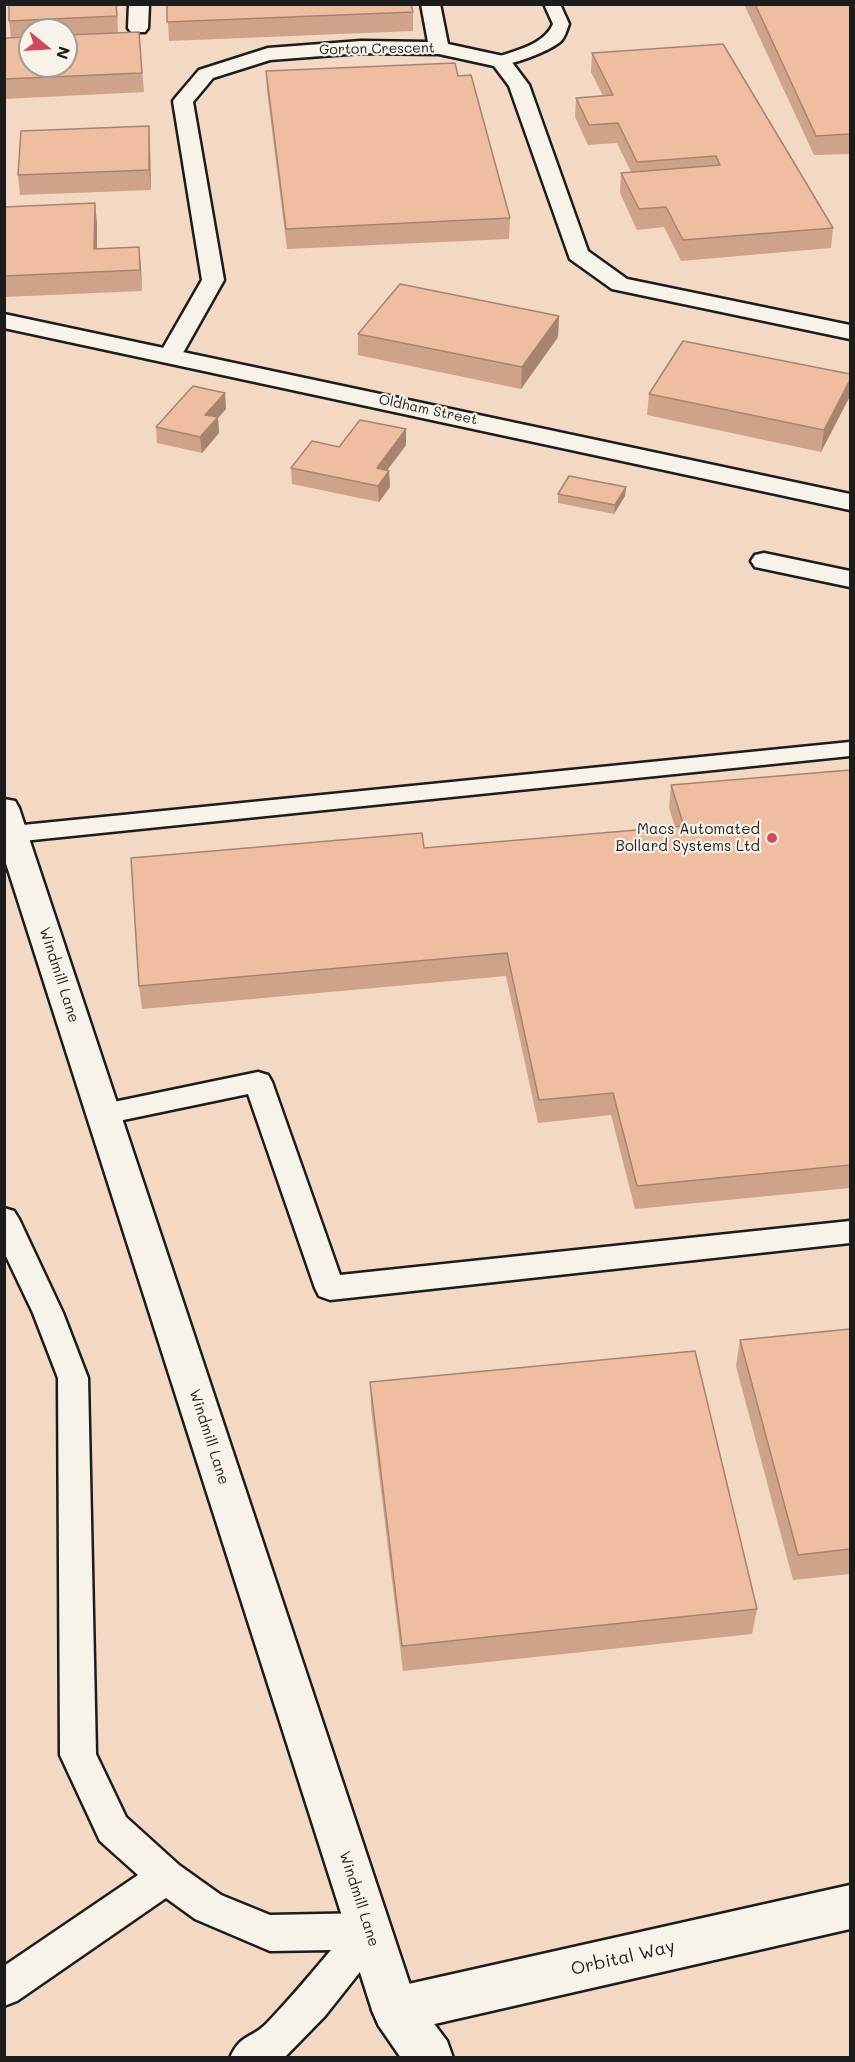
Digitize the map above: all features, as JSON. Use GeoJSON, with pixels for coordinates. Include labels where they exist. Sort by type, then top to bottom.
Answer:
{"type":"FeatureCollection","features":[{"type":"Feature","properties":{"kind":"street"},"geometry":{"type":"LineString","coordinates":[[138,28],[139,4]]}},
{"type":"Feature","properties":{"kind":"street"},"geometry":{"type":"LineString","coordinates":[[430,4],[439,48]]}},
{"type":"Feature","properties":{"kind":"street","name":"Gorton Crescent"},"geometry":{"type":"LineString","coordinates":[[171,355],[213,280],[183,101],[206,74],[268,54],[361,47],[439,48],[501,61]]}},
{"type":"Feature","properties":{"kind":"street"},"geometry":{"type":"LineString","coordinates":[[501,61],[519,85],[578,254],[620,284],[850,332]]}},
{"type":"Feature","properties":{"kind":"street","name":"Oldham Street"},"geometry":{"type":"LineString","coordinates":[[4,321],[850,502]]}},
{"type":"Feature","properties":{"kind":"street"},"geometry":{"type":"LineString","coordinates":[[764,561],[850,579]]}},
{"type":"Feature","properties":{"kind":"street","name":"Windmill Lane"},"geometry":{"type":"LineString","coordinates":[[9,821],[395,2010],[430,2058]]}},
{"type":"Feature","properties":{"kind":"street","name":"Orbital Way"},"geometry":{"type":"LineString","coordinates":[[395,2010],[850,1907]]}},
{"type":"Feature","properties":{"kind":"lane"},"geometry":{"type":"LineString","coordinates":[[501,61],[532,50],[555,38],[561,24],[552,4]]}},
{"type":"Feature","properties":{"kind":"lane"},"geometry":{"type":"LineString","coordinates":[[9,821],[850,749]]}},
{"type":"Feature","properties":{"kind":"lane"},"geometry":{"type":"LineString","coordinates":[[104,1114],[258,1082],[330,1288],[850,1232]]}},
{"type":"Feature","properties":{"kind":"lane"},"geometry":{"type":"LineString","coordinates":[[4,1219],[48,1313],[74,1378],[78,1755],[113,1829],[166,1877],[208,1907],[270,1933],[369,1931]]}},
{"type":"Feature","properties":{"kind":"lane"},"geometry":{"type":"LineString","coordinates":[[4,1988],[166,1877]]}},
{"type":"Feature","properties":{"kind":"lane"},"geometry":{"type":"LineString","coordinates":[[249,2058],[277,2040],[312,2003],[369,1931]]}},
{"type":"Feature","properties":{"kind":"shaded area"},"geometry":{"type":"Polygon","coordinates":[[[5,5],[850,5],[850,2057],[5,2058],[5,5]]]}},
{"type":"Feature","properties":{"kind":"building"},"geometry":{"type":"Polygon","coordinates":[[[9,4],[116,4],[117,16],[18,18],[18,21],[9,21],[9,4]]]}},
{"type":"Feature","properties":{"kind":"building"},"geometry":{"type":"Polygon","coordinates":[[[167,4],[411,4],[413,12],[167,22],[167,4]]]}},
{"type":"Feature","properties":{"kind":"building"},"geometry":{"type":"Polygon","coordinates":[[[755,4],[850,4],[850,134],[816,136],[755,4]]]}},
{"type":"Feature","properties":{"kind":"building"},"geometry":{"type":"Polygon","coordinates":[[[139,32],[142,73],[78,76],[78,35],[139,32]]]}},
{"type":"Feature","properties":{"kind":"building"},"geometry":{"type":"Polygon","coordinates":[[[18,37],[18,78],[27,78],[4,79],[4,38],[18,37]]]}},
{"type":"Feature","properties":{"kind":"building"},"geometry":{"type":"Polygon","coordinates":[[[723,44],[833,228],[683,240],[666,207],[639,209],[621,173],[720,165],[716,156],[637,162],[618,123],[589,125],[576,98],[613,95],[592,53],[723,44]]]}},
{"type":"Feature","properties":{"kind":"building"},"geometry":{"type":"Polygon","coordinates":[[[455,63],[458,76],[471,75],[510,218],[286,229],[266,71],[455,63]]]}},
{"type":"Feature","properties":{"kind":"building"},"geometry":{"type":"Polygon","coordinates":[[[149,126],[149,170],[18,175],[21,131],[149,126]]]}},
{"type":"Feature","properties":{"kind":"building"},"geometry":{"type":"Polygon","coordinates":[[[95,203],[94,249],[139,247],[140,270],[4,276],[4,207],[95,203]]]}},
{"type":"Feature","properties":{"kind":"building"},"geometry":{"type":"Polygon","coordinates":[[[400,284],[559,316],[522,367],[358,334],[400,284]]]}},
{"type":"Feature","properties":{"kind":"building"},"geometry":{"type":"Polygon","coordinates":[[[683,341],[850,374],[850,380],[824,430],[649,394],[683,341]]]}},
{"type":"Feature","properties":{"kind":"building"},"geometry":{"type":"Polygon","coordinates":[[[193,386],[225,393],[205,415],[218,417],[200,437],[156,427],[193,386]]]}},
{"type":"Feature","properties":{"kind":"building"},"geometry":{"type":"Polygon","coordinates":[[[360,420],[406,429],[377,468],[389,471],[378,486],[291,468],[312,441],[339,447],[360,420]]]}},
{"type":"Feature","properties":{"kind":"building"},"geometry":{"type":"Polygon","coordinates":[[[569,476],[626,487],[615,505],[558,494],[569,476]]]}},
{"type":"Feature","properties":{"kind":"building"},"geometry":{"type":"Polygon","coordinates":[[[850,770],[850,1165],[637,1186],[613,1093],[539,1100],[507,953],[139,986],[131,858],[422,833],[424,848],[684,826],[671,785],[850,770]]]}},
{"type":"Feature","properties":{"kind":"building"},"geometry":{"type":"Polygon","coordinates":[[[850,1329],[850,1549],[798,1555],[740,1340],[850,1329]]]}},
{"type":"Feature","properties":{"kind":"building"},"geometry":{"type":"Polygon","coordinates":[[[695,1351],[757,1609],[402,1646],[370,1382],[695,1351]]]}},
{"type":"Feature","properties":{"kind":"place","name":"Macs Automated Bollard Systems Ltd"},"geometry":{"type":"Point","coordinates":[772,838]}}]}
